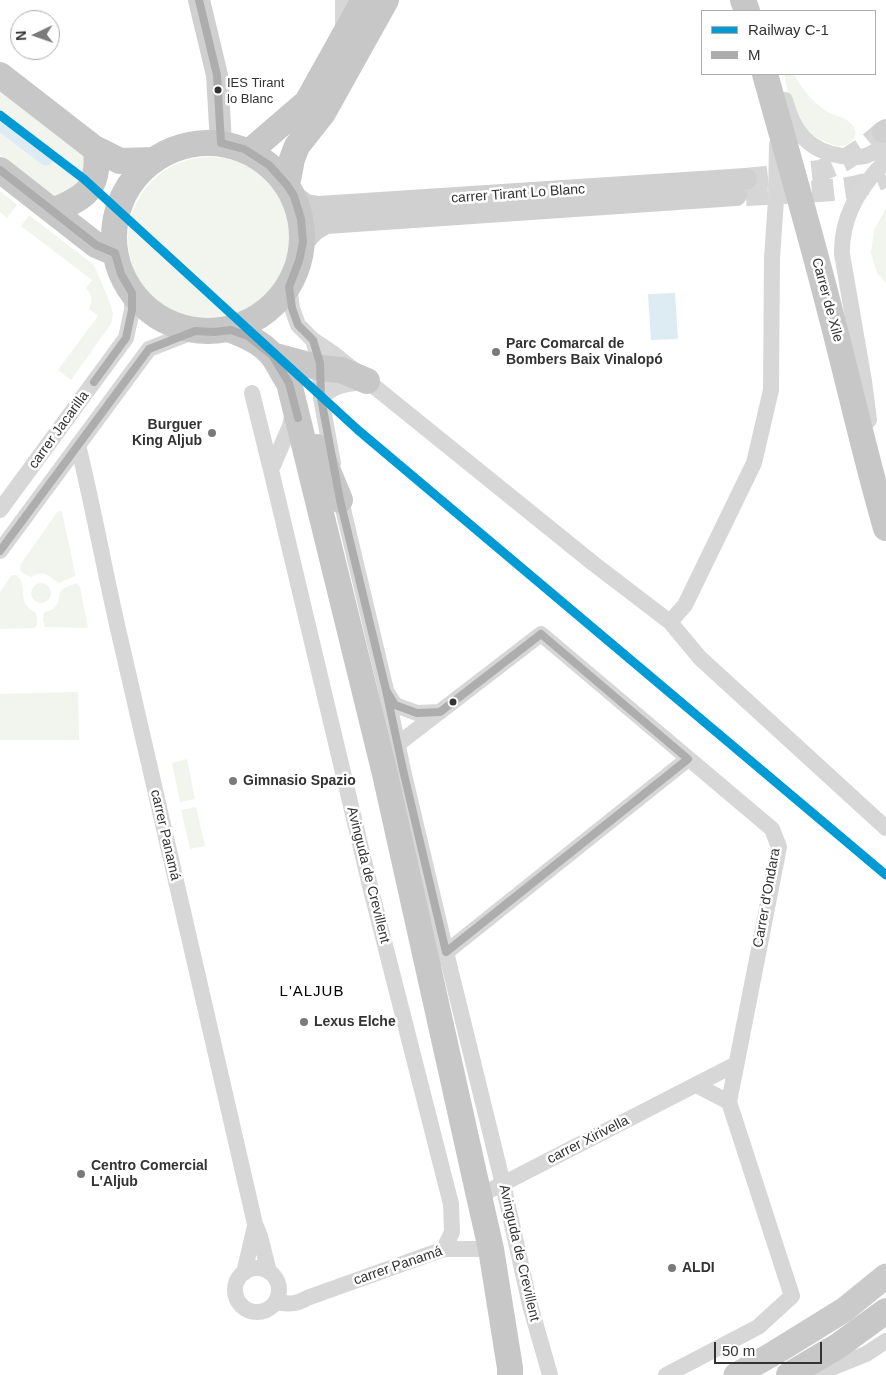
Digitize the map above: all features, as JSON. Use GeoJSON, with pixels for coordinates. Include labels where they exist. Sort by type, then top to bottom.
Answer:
{"type":"FeatureCollection","features":[{"type":"Feature","properties":{"kind":"highway"},"geometry":{"type":"LineString","coordinates":[[250,152],[307,102],[364,0]]}},
{"type":"Feature","properties":{"kind":"highway"},"geometry":{"type":"LineString","coordinates":[[290,191],[292,160],[297,146],[324,113],[386,0]]}},
{"type":"Feature","properties":{"kind":"highway"},"geometry":{"type":"LineString","coordinates":[[0,75],[96,149],[120,161],[154,160]]}},
{"type":"Feature","properties":{"kind":"highway","name":"Carrer de Xile"},"geometry":{"type":"LineString","coordinates":[[765,75],[830,311],[886,528]]}},
{"type":"Feature","properties":{"kind":"highway"},"geometry":{"type":"LineString","coordinates":[[197,143],[221,144],[250,152],[269,165],[290,191],[301,219],[303,242],[299,262],[289,287],[277,303],[267,312],[249,323],[231,330],[214,332],[194,331],[166,322],[148,310],[132,293],[121,274],[115,253],[114,233],[117,214],[125,192],[137,175],[154,160],[171,150],[197,143]]}},
{"type":"Feature","properties":{"kind":"highway"},"geometry":{"type":"LineString","coordinates":[[53,211],[85,194],[93,183],[97,162],[96,149]]}},
{"type":"Feature","properties":{"kind":"highway"},"geometry":{"type":"LineString","coordinates":[[0,170],[96,245],[115,253]]}},
{"type":"Feature","properties":{"kind":"highway","name":"Avinguda de Crevillent"},"geometry":{"type":"LineString","coordinates":[[231,330],[258,342],[272,355],[289,383],[384,774],[437,960],[479,1196],[491,1249],[511,1373]]}},
{"type":"Feature","properties":{"kind":"highway"},"geometry":{"type":"LineString","coordinates":[[272,355],[320,368],[341,370],[367,381]]}},
{"type":"Feature","properties":{"kind":"highway"},"geometry":{"type":"LineString","coordinates":[[296,412],[322,454],[340,500]]}},
{"type":"Feature","properties":{"kind":"highway"},"geometry":{"type":"LineString","coordinates":[[789,1375],[838,1346],[886,1311]]}},
{"type":"Feature","properties":{"kind":"main road"},"geometry":{"type":"LineString","coordinates":[[199,0],[217,75],[221,144]]}},
{"type":"Feature","properties":{"kind":"main road","name":"carrer Tirant Lo Blanc"},"geometry":{"type":"LineString","coordinates":[[290,191],[306,205],[319,207],[746,187],[326,223],[314,230],[303,242]]}},
{"type":"Feature","properties":{"kind":"main road"},"geometry":{"type":"LineString","coordinates":[[736,1375],[844,1310],[886,1276]]}},
{"type":"Feature","properties":{"kind":"street"},"geometry":{"type":"LineString","coordinates":[[337,48],[343,0]]}},
{"type":"Feature","properties":{"kind":"street"},"geometry":{"type":"LineString","coordinates":[[777,75],[788,113],[794,126],[802,137],[811,144],[830,154],[856,157],[866,156],[885,136]]}},
{"type":"Feature","properties":{"kind":"street"},"geometry":{"type":"LineString","coordinates":[[670,622],[685,605],[754,463],[771,390],[772,258],[778,122]]}},
{"type":"Feature","properties":{"kind":"street"},"geometry":{"type":"LineString","coordinates":[[876,494],[876,453],[867,413],[841,242],[848,213],[862,189],[886,162]]}},
{"type":"Feature","properties":{"kind":"street","name":"Avinguda de Crevillent"},"geometry":{"type":"LineString","coordinates":[[289,287],[292,308],[298,325],[313,340],[320,363],[321,398],[340,500],[399,748],[437,960],[503,1184],[530,1305],[550,1375]]}},
{"type":"Feature","properties":{"kind":"street","name":"carrer Jacarilla"},"geometry":{"type":"LineString","coordinates":[[0,510],[126,338],[132,310],[132,293]]}},
{"type":"Feature","properties":{"kind":"street","name":"carrer Jacarilla"},"geometry":{"type":"LineString","coordinates":[[0,551],[149,349],[194,331]]}},
{"type":"Feature","properties":{"kind":"street"},"geometry":{"type":"LineString","coordinates":[[313,340],[334,354],[586,558],[670,622],[700,658],[886,828]]}},
{"type":"Feature","properties":{"kind":"street"},"geometry":{"type":"LineString","coordinates":[[321,398],[339,385],[367,381]]}},
{"type":"Feature","properties":{"kind":"street","name":"Avinguda de Crevillent"},"geometry":{"type":"LineString","coordinates":[[252,393],[371,890],[451,1204],[452,1232],[444,1249]]}},
{"type":"Feature","properties":{"kind":"street","name":"Avinguda de Crevillent"},"geometry":{"type":"LineString","coordinates":[[271,470],[296,412]]}},
{"type":"Feature","properties":{"kind":"street"},"geometry":{"type":"LineString","coordinates":[[58,432],[78,445]]}},
{"type":"Feature","properties":{"kind":"street","name":"carrer Panamá"},"geometry":{"type":"LineString","coordinates":[[78,445],[93,506],[122,647],[255,1224],[260,1236],[268,1272]]}},
{"type":"Feature","properties":{"kind":"street","name":"Carrer d'Ondara"},"geometry":{"type":"LineString","coordinates":[[440,712],[541,634],[772,830],[779,847],[729,1102],[792,1296],[758,1328],[666,1375]]}},
{"type":"Feature","properties":{"kind":"street"},"geometry":{"type":"LineString","coordinates":[[386,690],[395,705],[417,713],[440,712]]}},
{"type":"Feature","properties":{"kind":"street"},"geometry":{"type":"LineString","coordinates":[[384,774],[399,748],[440,712]]}},
{"type":"Feature","properties":{"kind":"street"},"geometry":{"type":"LineString","coordinates":[[437,960],[688,759]]}},
{"type":"Feature","properties":{"kind":"street","name":"carrer Xirivella"},"geometry":{"type":"LineString","coordinates":[[479,1196],[736,1064]]}},
{"type":"Feature","properties":{"kind":"street"},"geometry":{"type":"LineString","coordinates":[[696,1084],[729,1102]]}},
{"type":"Feature","properties":{"kind":"street","name":"carrer Panamá"},"geometry":{"type":"LineString","coordinates":[[244,1273],[255,1224]]}},
{"type":"Feature","properties":{"kind":"street","name":"carrer Panamá"},"geometry":{"type":"LineString","coordinates":[[277,1294],[285,1293],[307,1298],[444,1249],[491,1249]]}},
{"type":"Feature","properties":{"kind":"street"},"geometry":{"type":"LineString","coordinates":[[256,1268],[268,1272],[274,1276],[277,1294],[266,1310],[253,1312],[246,1310],[237,1299],[235,1292],[239,1278],[244,1273],[256,1268]]}},
{"type":"Feature","properties":{"kind":"street"},"geometry":{"type":"LineString","coordinates":[[814,1375],[866,1354],[886,1341]]}},
{"type":"Feature","properties":{"kind":"shaded area"},"geometry":{"type":"Polygon","coordinates":[[[784,75],[795,75],[816,103],[826,111],[844,119],[853,126],[855,134],[852,141],[845,145],[837,146],[817,138],[809,132],[798,118],[784,75]]]}},
{"type":"Feature","properties":{"kind":"shaded area"},"geometry":{"type":"Polygon","coordinates":[[[0,88],[89,157],[95,178],[55,196],[0,155],[0,88]]]}},
{"type":"Feature","properties":{"kind":"shaded area"},"geometry":{"type":"Polygon","coordinates":[[[218,157],[241,163],[256,171],[268,181],[278,193],[289,215],[292,239],[289,263],[278,285],[268,297],[256,307],[234,318],[202,321],[186,318],[164,307],[142,285],[131,263],[128,231],[131,215],[142,193],[164,171],[186,160],[218,157]]]}},
{"type":"Feature","properties":{"kind":"shaded area"},"geometry":{"type":"Polygon","coordinates":[[[0,191],[17,205],[7,218],[0,212],[0,191]]]}},
{"type":"Feature","properties":{"kind":"shaded area"},"geometry":{"type":"Polygon","coordinates":[[[886,208],[886,283],[877,273],[871,253],[874,230],[886,208]]]}},
{"type":"Feature","properties":{"kind":"shaded area"},"geometry":{"type":"Polygon","coordinates":[[[29,215],[94,265],[113,314],[111,324],[71,380],[58,370],[98,316],[89,309],[91,298],[86,288],[92,280],[21,226],[29,215]]]}},
{"type":"Feature","properties":{"kind":"shaded area"},"geometry":{"type":"Polygon","coordinates":[[[675,293],[678,339],[651,340],[648,294],[675,293]]]}},
{"type":"Feature","properties":{"kind":"shaded area"},"geometry":{"type":"Polygon","coordinates":[[[58,511],[62,512],[75,573],[75,576],[59,583],[43,574],[31,577],[21,572],[20,565],[58,511]]]}},
{"type":"Feature","properties":{"kind":"shaded area"},"geometry":{"type":"Polygon","coordinates":[[[12,575],[16,575],[21,580],[23,598],[27,606],[35,612],[37,625],[34,628],[0,629],[0,592],[12,575]]]}},
{"type":"Feature","properties":{"kind":"shaded area"},"geometry":{"type":"Polygon","coordinates":[[[37,583],[45,583],[51,589],[51,597],[45,603],[37,603],[31,597],[31,589],[37,583]]]}},
{"type":"Feature","properties":{"kind":"shaded area"},"geometry":{"type":"Polygon","coordinates":[[[77,583],[80,587],[88,628],[45,627],[43,620],[44,612],[52,610],[58,602],[62,590],[77,583]]]}},
{"type":"Feature","properties":{"kind":"shaded area"},"geometry":{"type":"Polygon","coordinates":[[[78,692],[79,740],[0,740],[0,694],[78,692]]]}},
{"type":"Feature","properties":{"kind":"shaded area"},"geometry":{"type":"Polygon","coordinates":[[[187,759],[195,799],[180,802],[172,763],[187,759]]]}},
{"type":"Feature","properties":{"kind":"shaded area"},"geometry":{"type":"Polygon","coordinates":[[[196,807],[205,846],[190,849],[181,810],[196,807]]]}},
{"type":"Feature","properties":{"kind":"waterway"},"geometry":{"type":"LineString","coordinates":[[0,123],[46,158]]}},
{"type":"Feature","properties":{"kind":"tunnel"},"geometry":{"type":"LineString","coordinates":[[746,179],[820,171],[843,161],[865,147],[883,132]]}},
{"type":"Feature","properties":{"kind":"tunnel"},"geometry":{"type":"LineString","coordinates":[[746,195],[847,188],[867,184],[886,176]]}},
{"type":"Feature","properties":{"kind":"rail line","name":"C-1"},"geometry":{"type":"LineString","coordinates":[[0,115],[84,179],[358,430],[886,875]]}},
{"type":"Feature","properties":{"kind":"transit line","name":"M"},"geometry":{"type":"LineString","coordinates":[[199,0],[217,75],[221,143],[244,149],[269,165],[294,196],[301,219],[303,242],[299,261],[289,287],[292,308],[298,325],[313,340],[320,363],[321,398],[340,500],[386,690]]}},
{"type":"Feature","properties":{"kind":"transit line","name":"M"},"geometry":{"type":"LineString","coordinates":[[0,170],[96,245],[115,253],[121,274],[132,293],[132,310],[126,338],[94,382]]}},
{"type":"Feature","properties":{"kind":"transit line","name":"M"},"geometry":{"type":"LineString","coordinates":[[0,551],[149,349],[195,331],[214,332],[231,330],[248,336],[272,355],[289,383],[298,418]]}},
{"type":"Feature","properties":{"kind":"transit line","name":"M"},"geometry":{"type":"LineString","coordinates":[[541,634],[688,759],[446,952],[386,690],[395,705],[417,713],[440,712],[541,634]]}},
{"type":"Feature","properties":{"kind":"place","name":"IES Tirant lo Blanc"},"geometry":{"type":"Point","coordinates":[218,90]}},
{"type":"Feature","properties":{"kind":"place","name":"Parc Comarcal de Bombers Baix Vinalopó"},"geometry":{"type":"Point","coordinates":[496,352]}},
{"type":"Feature","properties":{"kind":"place","name":"Burguer King Aljub"},"geometry":{"type":"Point","coordinates":[212,433]}},
{"type":"Feature","properties":{"kind":"place","name":"Gimnasio Spazio"},"geometry":{"type":"Point","coordinates":[233,781]}},
{"type":"Feature","properties":{"kind":"place","name":"Lexus Elche"},"geometry":{"type":"Point","coordinates":[304,1022]}},
{"type":"Feature","properties":{"kind":"place","name":"Centro Comercial L'Aljub"},"geometry":{"type":"Point","coordinates":[81,1174]}},
{"type":"Feature","properties":{"kind":"place","name":"ALDI"},"geometry":{"type":"Point","coordinates":[672,1268]}},
{"type":"Feature","properties":{"kind":"district","name":"L'ALJUB"},"geometry":{"type":"Point","coordinates":[312,992]}}]}
